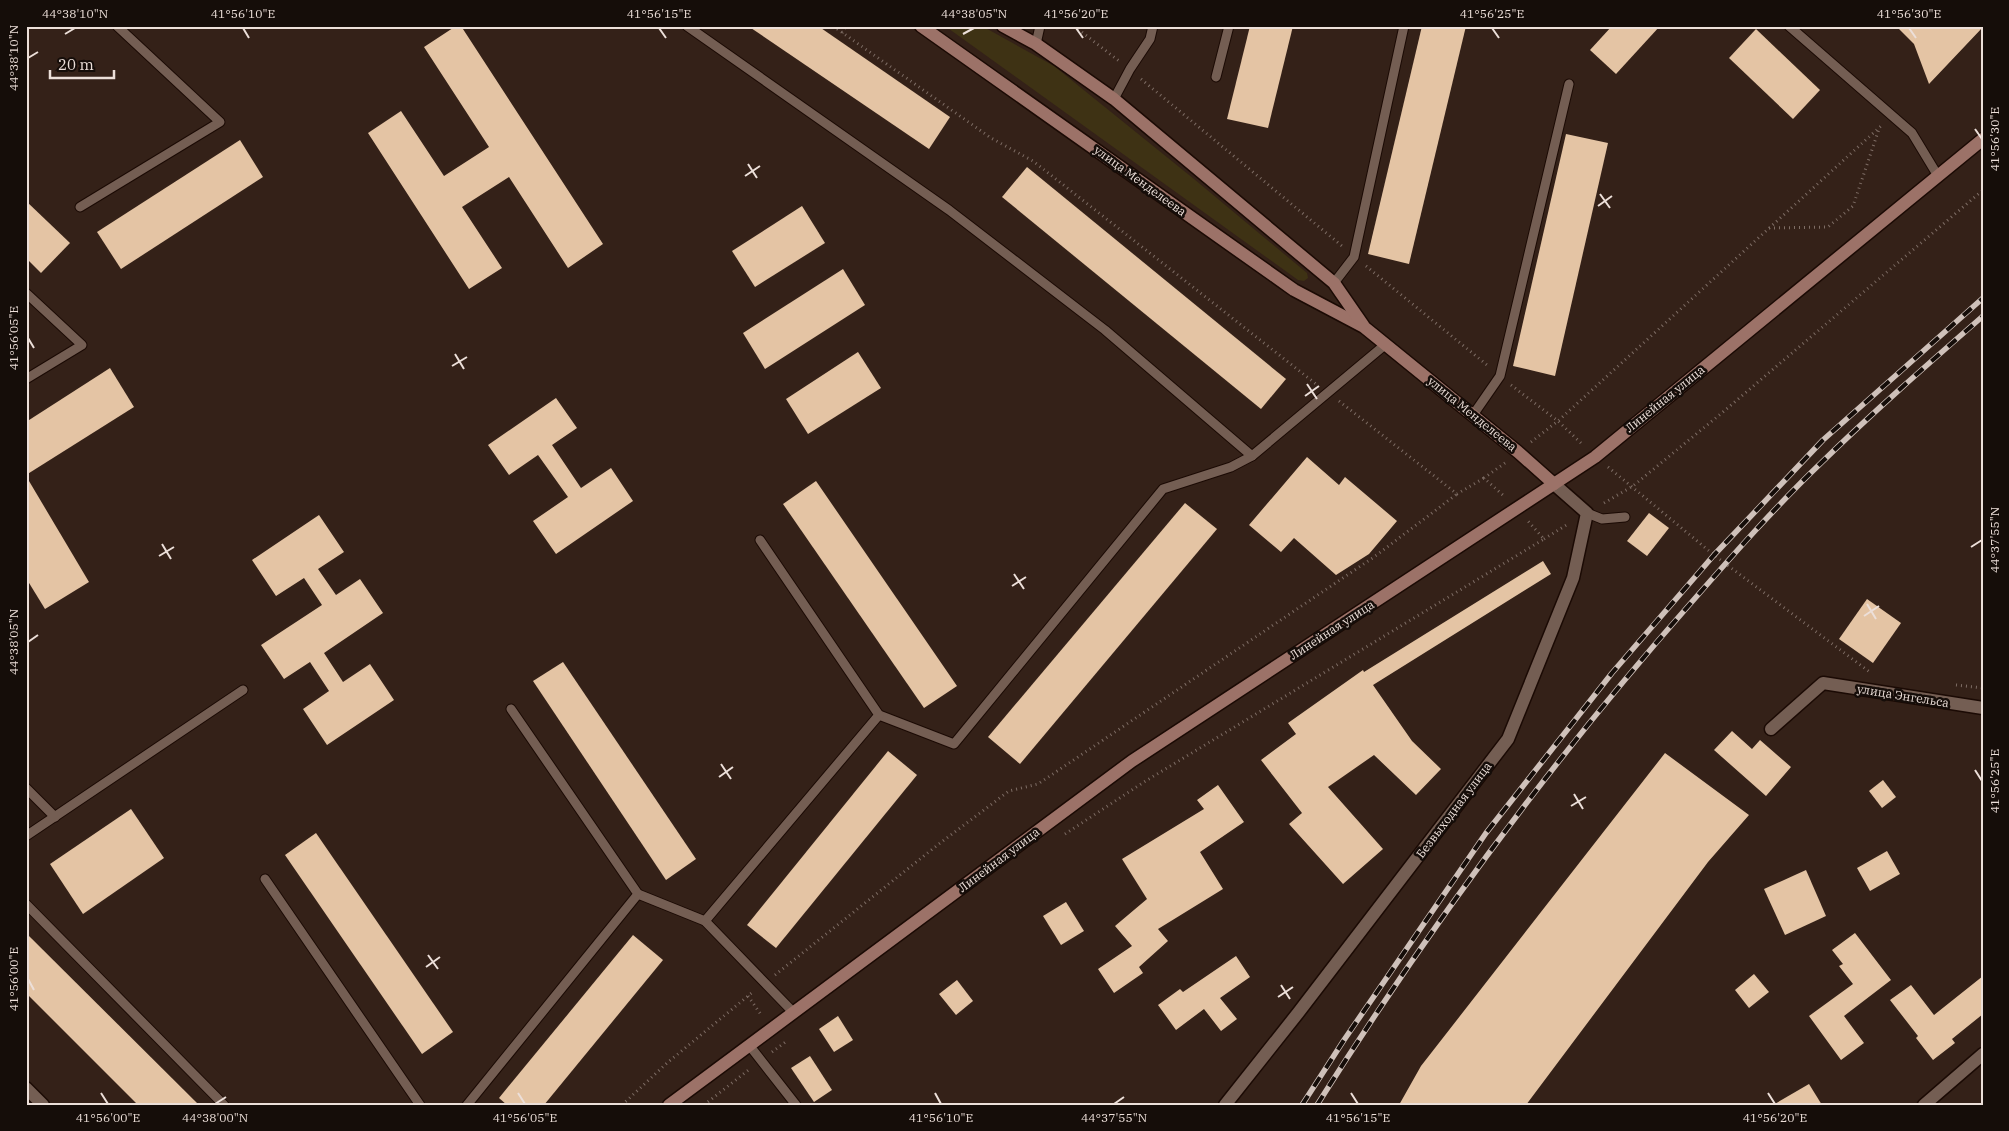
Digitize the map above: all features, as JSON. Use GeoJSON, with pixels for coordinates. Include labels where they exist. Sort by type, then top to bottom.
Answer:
{"type":"FeatureCollection","features":[{"type":"Feature","properties":{"kind":"main road","name":"улица Менделеева"},"geometry":{"type":"LineString","coordinates":[[921,26],[1294,290],[1364,327],[1518,452],[1554,484]]}},
{"type":"Feature","properties":{"kind":"main road","name":"улица Менделеева"},"geometry":{"type":"LineString","coordinates":[[1003,26],[1036,44],[1114,99],[1334,283],[1364,327]]}},
{"type":"Feature","properties":{"kind":"main road","name":"Линейная улица"},"geometry":{"type":"LineString","coordinates":[[669,1105],[1132,761],[1595,457],[1983,139]]}},
{"type":"Feature","properties":{"kind":"street"},"geometry":{"type":"LineString","coordinates":[[1554,484],[1587,513]]}},
{"type":"Feature","properties":{"kind":"street","name":"Безвыходная улица"},"geometry":{"type":"LineString","coordinates":[[1225,1105],[1508,739],[1573,578],[1587,513]]}},
{"type":"Feature","properties":{"kind":"street","name":"улица Энгельса"},"geometry":{"type":"LineString","coordinates":[[1771,729],[1823,683],[1983,708]]}},
{"type":"Feature","properties":{"kind":"street"},"geometry":{"type":"LineString","coordinates":[[1924,1105],[1983,1054]]}},
{"type":"Feature","properties":{"kind":"street"},"geometry":{"type":"LineString","coordinates":[[26,1088],[43,1105]]}},
{"type":"Feature","properties":{"kind":"lane"},"geometry":{"type":"LineString","coordinates":[[80,207],[220,122],[117,26]]}},
{"type":"Feature","properties":{"kind":"lane"},"geometry":{"type":"LineString","coordinates":[[687,26],[949,210],[1105,330],[1252,456]]}},
{"type":"Feature","properties":{"kind":"lane"},"geometry":{"type":"LineString","coordinates":[[1036,44],[1040,26]]}},
{"type":"Feature","properties":{"kind":"lane"},"geometry":{"type":"LineString","coordinates":[[1114,99],[1130,69],[1150,39],[1153,26]]}},
{"type":"Feature","properties":{"kind":"lane"},"geometry":{"type":"LineString","coordinates":[[1216,77],[1229,26]]}},
{"type":"Feature","properties":{"kind":"lane"},"geometry":{"type":"LineString","coordinates":[[1334,283],[1354,257],[1404,26]]}},
{"type":"Feature","properties":{"kind":"lane"},"geometry":{"type":"LineString","coordinates":[[1789,26],[1912,132],[1938,176]]}},
{"type":"Feature","properties":{"kind":"lane"},"geometry":{"type":"LineString","coordinates":[[1473,415],[1500,376],[1568,84]]}},
{"type":"Feature","properties":{"kind":"lane"},"geometry":{"type":"LineString","coordinates":[[26,293],[82,345],[26,379]]}},
{"type":"Feature","properties":{"kind":"lane"},"geometry":{"type":"LineString","coordinates":[[760,540],[879,715],[954,744],[1163,489],[1231,466],[1252,456],[1329,394],[1386,344]]}},
{"type":"Feature","properties":{"kind":"lane"},"geometry":{"type":"LineString","coordinates":[[1587,513],[1602,519],[1625,517]]}},
{"type":"Feature","properties":{"kind":"lane"},"geometry":{"type":"LineString","coordinates":[[26,836],[242,690]]}},
{"type":"Feature","properties":{"kind":"lane"},"geometry":{"type":"LineString","coordinates":[[511,709],[638,894],[705,921],[794,1013]]}},
{"type":"Feature","properties":{"kind":"lane"},"geometry":{"type":"LineString","coordinates":[[705,921],[879,715]]}},
{"type":"Feature","properties":{"kind":"lane"},"geometry":{"type":"LineString","coordinates":[[26,788],[55,818]]}},
{"type":"Feature","properties":{"kind":"lane"},"geometry":{"type":"LineString","coordinates":[[265,879],[420,1105]]}},
{"type":"Feature","properties":{"kind":"lane"},"geometry":{"type":"LineString","coordinates":[[467,1105],[638,894]]}},
{"type":"Feature","properties":{"kind":"lane"},"geometry":{"type":"LineString","coordinates":[[26,904],[224,1105]]}},
{"type":"Feature","properties":{"kind":"lane"},"geometry":{"type":"LineString","coordinates":[[748,1045],[796,1105]]}},
{"type":"Feature","properties":{"kind":"path"},"geometry":{"type":"LineString","coordinates":[[833,26],[991,138],[1033,162],[1457,494]]}},
{"type":"Feature","properties":{"kind":"path"},"geometry":{"type":"LineString","coordinates":[[842,33],[846,26]]}},
{"type":"Feature","properties":{"kind":"path"},"geometry":{"type":"LineString","coordinates":[[1074,26],[1130,69],[1354,257],[1558,421]]}},
{"type":"Feature","properties":{"kind":"path"},"geometry":{"type":"LineString","coordinates":[[622,1105],[668,1063],[765,982],[935,847],[1009,791],[1038,784],[1046,779],[1374,557],[1457,494],[1484,478],[1558,421],[1892,116]]}},
{"type":"Feature","properties":{"kind":"path"},"geometry":{"type":"LineString","coordinates":[[1769,228],[1828,226],[1854,206],[1879,128]]}},
{"type":"Feature","properties":{"kind":"path"},"geometry":{"type":"LineString","coordinates":[[1872,674],[1714,555],[1632,486],[1724,412],[1983,190]]}},
{"type":"Feature","properties":{"kind":"path"},"geometry":{"type":"LineString","coordinates":[[1062,836],[1152,776],[1544,539],[1517,509],[1484,478]]}},
{"type":"Feature","properties":{"kind":"path"},"geometry":{"type":"LineString","coordinates":[[1954,684],[1983,688]]}},
{"type":"Feature","properties":{"kind":"path"},"geometry":{"type":"LineString","coordinates":[[704,1105],[790,1039]]}},
{"type":"Feature","properties":{"kind":"shaded area"},"geometry":{"type":"Polygon","coordinates":[[[945,26],[982,26],[1054,66],[1307,273],[1308,278],[1304,281],[1298,280],[945,26]]]}},
{"type":"Feature","properties":{"kind":"building"},"geometry":{"type":"Polygon","coordinates":[[[456,26],[461,26],[603,244],[568,268],[509,177],[462,207],[502,268],[469,289],[368,133],[401,111],[444,176],[489,147],[424,47],[456,26]]]}},
{"type":"Feature","properties":{"kind":"building"},"geometry":{"type":"Polygon","coordinates":[[[748,26],[818,26],[950,117],[929,149],[748,26]]]}},
{"type":"Feature","properties":{"kind":"building"},"geometry":{"type":"Polygon","coordinates":[[[1250,26],[1293,26],[1268,128],[1227,119],[1250,26]]]}},
{"type":"Feature","properties":{"kind":"building"},"geometry":{"type":"Polygon","coordinates":[[[1422,26],[1466,26],[1409,264],[1368,254],[1422,26]]]}},
{"type":"Feature","properties":{"kind":"building"},"geometry":{"type":"Polygon","coordinates":[[[1612,26],[1660,26],[1616,74],[1590,50],[1612,26]]]}},
{"type":"Feature","properties":{"kind":"building"},"geometry":{"type":"Polygon","coordinates":[[[1896,26],[1983,27],[1929,84],[1914,44],[1896,26]]]}},
{"type":"Feature","properties":{"kind":"building"},"geometry":{"type":"Polygon","coordinates":[[[1756,29],[1820,90],[1793,119],[1729,58],[1756,29]]]}},
{"type":"Feature","properties":{"kind":"building"},"geometry":{"type":"Polygon","coordinates":[[[1566,134],[1608,143],[1555,376],[1513,366],[1566,134]]]}},
{"type":"Feature","properties":{"kind":"building"},"geometry":{"type":"Polygon","coordinates":[[[240,140],[263,177],[121,269],[97,232],[240,140]]]}},
{"type":"Feature","properties":{"kind":"building"},"geometry":{"type":"Polygon","coordinates":[[[1027,167],[1286,379],[1261,409],[1002,197],[1027,167]]]}},
{"type":"Feature","properties":{"kind":"building"},"geometry":{"type":"Polygon","coordinates":[[[26,201],[70,243],[41,273],[26,258],[26,201]]]}},
{"type":"Feature","properties":{"kind":"building"},"geometry":{"type":"Polygon","coordinates":[[[802,206],[825,243],[755,287],[732,251],[802,206]]]}},
{"type":"Feature","properties":{"kind":"building"},"geometry":{"type":"Polygon","coordinates":[[[843,269],[865,305],[765,369],[743,333],[843,269]]]}},
{"type":"Feature","properties":{"kind":"building"},"geometry":{"type":"Polygon","coordinates":[[[858,352],[881,388],[808,434],[786,399],[858,352]]]}},
{"type":"Feature","properties":{"kind":"building"},"geometry":{"type":"Polygon","coordinates":[[[110,368],[134,407],[26,475],[26,422],[110,368]]]}},
{"type":"Feature","properties":{"kind":"building"},"geometry":{"type":"Polygon","coordinates":[[[556,398],[577,428],[552,445],[581,488],[611,468],[633,501],[556,554],[533,521],[568,497],[538,455],[509,475],[488,445],[556,398]]]}},
{"type":"Feature","properties":{"kind":"building"},"geometry":{"type":"Polygon","coordinates":[[[1307,457],[1339,485],[1345,477],[1397,521],[1369,554],[1336,575],[1294,538],[1281,552],[1249,525],[1307,457]]]}},
{"type":"Feature","properties":{"kind":"building"},"geometry":{"type":"Polygon","coordinates":[[[26,476],[89,582],[45,609],[26,578],[26,476]]]}},
{"type":"Feature","properties":{"kind":"building"},"geometry":{"type":"Polygon","coordinates":[[[816,481],[957,686],[924,708],[783,504],[816,481]]]}},
{"type":"Feature","properties":{"kind":"building"},"geometry":{"type":"Polygon","coordinates":[[[1185,503],[1217,529],[1020,764],[988,737],[1185,503]]]}},
{"type":"Feature","properties":{"kind":"building"},"geometry":{"type":"Polygon","coordinates":[[[1649,513],[1669,528],[1647,556],[1627,541],[1649,513]]]}},
{"type":"Feature","properties":{"kind":"building"},"geometry":{"type":"Polygon","coordinates":[[[319,515],[344,552],[318,569],[336,595],[360,579],[383,613],[324,653],[343,682],[370,664],[394,700],[327,745],[303,709],[329,691],[310,662],[284,679],[261,645],[322,605],[304,578],[276,596],[252,560],[319,515]]]}},
{"type":"Feature","properties":{"kind":"building"},"geometry":{"type":"Polygon","coordinates":[[[1543,561],[1551,574],[1373,685],[1412,741],[1441,769],[1416,795],[1374,755],[1328,787],[1383,849],[1343,884],[1289,824],[1302,813],[1261,760],[1296,734],[1288,723],[1363,670],[1364,672],[1543,561]]]}},
{"type":"Feature","properties":{"kind":"building"},"geometry":{"type":"Polygon","coordinates":[[[1867,599],[1901,623],[1873,663],[1839,639],[1867,599]]]}},
{"type":"Feature","properties":{"kind":"building"},"geometry":{"type":"Polygon","coordinates":[[[563,662],[696,859],[666,880],[533,681],[563,662]]]}},
{"type":"Feature","properties":{"kind":"building"},"geometry":{"type":"Polygon","coordinates":[[[1732,731],[1752,749],[1760,740],[1791,767],[1766,796],[1714,750],[1732,731]]]}},
{"type":"Feature","properties":{"kind":"building"},"geometry":{"type":"Polygon","coordinates":[[[888,751],[917,775],[776,948],[747,925],[888,751]]]}},
{"type":"Feature","properties":{"kind":"building"},"geometry":{"type":"Polygon","coordinates":[[[1665,753],[1749,815],[1708,862],[1526,1105],[1399,1105],[1421,1066],[1665,753]]]}},
{"type":"Feature","properties":{"kind":"building"},"geometry":{"type":"Polygon","coordinates":[[[1883,780],[1896,797],[1882,808],[1869,791],[1883,780]]]}},
{"type":"Feature","properties":{"kind":"building"},"geometry":{"type":"Polygon","coordinates":[[[1218,785],[1244,822],[1200,852],[1223,889],[1158,929],[1168,941],[1139,967],[1143,973],[1114,993],[1098,969],[1132,946],[1115,926],[1147,899],[1122,859],[1204,809],[1197,800],[1218,785]]]}},
{"type":"Feature","properties":{"kind":"building"},"geometry":{"type":"Polygon","coordinates":[[[131,809],[164,858],[83,914],[50,864],[131,809]]]}},
{"type":"Feature","properties":{"kind":"building"},"geometry":{"type":"Polygon","coordinates":[[[316,833],[453,1032],[422,1054],[285,855],[316,833]]]}},
{"type":"Feature","properties":{"kind":"building"},"geometry":{"type":"Polygon","coordinates":[[[1887,851],[1900,874],[1870,891],[1857,868],[1887,851]]]}},
{"type":"Feature","properties":{"kind":"building"},"geometry":{"type":"Polygon","coordinates":[[[1806,870],[1826,916],[1785,935],[1764,889],[1806,870]]]}},
{"type":"Feature","properties":{"kind":"building"},"geometry":{"type":"Polygon","coordinates":[[[1066,902],[1084,931],[1061,945],[1043,916],[1066,902]]]}},
{"type":"Feature","properties":{"kind":"building"},"geometry":{"type":"Polygon","coordinates":[[[26,933],[199,1105],[138,1105],[26,993],[26,933]]]}},
{"type":"Feature","properties":{"kind":"building"},"geometry":{"type":"Polygon","coordinates":[[[1855,933],[1891,980],[1844,1016],[1864,1043],[1841,1060],[1809,1016],[1853,984],[1839,966],[1843,964],[1832,950],[1855,933]]]}},
{"type":"Feature","properties":{"kind":"building"},"geometry":{"type":"Polygon","coordinates":[[[633,935],[663,960],[544,1105],[507,1105],[499,1098],[633,935]]]}},
{"type":"Feature","properties":{"kind":"building"},"geometry":{"type":"Polygon","coordinates":[[[1236,956],[1250,977],[1220,998],[1237,1019],[1221,1031],[1204,1009],[1176,1030],[1158,1005],[1180,989],[1183,992],[1236,956]]]}},
{"type":"Feature","properties":{"kind":"building"},"geometry":{"type":"Polygon","coordinates":[[[1754,974],[1769,992],[1749,1008],[1735,990],[1754,974]]]}},
{"type":"Feature","properties":{"kind":"building"},"geometry":{"type":"Polygon","coordinates":[[[1983,976],[1983,1014],[1952,1039],[1955,1043],[1933,1060],[1916,1038],[1918,1036],[1890,1000],[1911,985],[1934,1015],[1983,976]]]}},
{"type":"Feature","properties":{"kind":"building"},"geometry":{"type":"Polygon","coordinates":[[[957,980],[973,1001],[956,1015],[939,994],[957,980]]]}},
{"type":"Feature","properties":{"kind":"building"},"geometry":{"type":"Polygon","coordinates":[[[838,1016],[853,1040],[834,1052],[819,1029],[838,1016]]]}},
{"type":"Feature","properties":{"kind":"building"},"geometry":{"type":"Polygon","coordinates":[[[810,1056],[832,1090],[814,1102],[791,1068],[810,1056]]]}},
{"type":"Feature","properties":{"kind":"building"},"geometry":{"type":"Polygon","coordinates":[[[1809,1084],[1822,1105],[1773,1105],[1809,1084]]]}},
{"type":"Feature","properties":{"kind":"railway"},"geometry":{"type":"LineString","coordinates":[[1302,1105],[1344,1040],[1486,833],[1612,673],[1714,555],[1823,440],[1983,298]]}},
{"type":"Feature","properties":{"kind":"railway"},"geometry":{"type":"LineString","coordinates":[[1317,1105],[1359,1039],[1447,910],[1589,723],[1639,663],[1770,514],[1841,444],[1983,316]]}}]}
